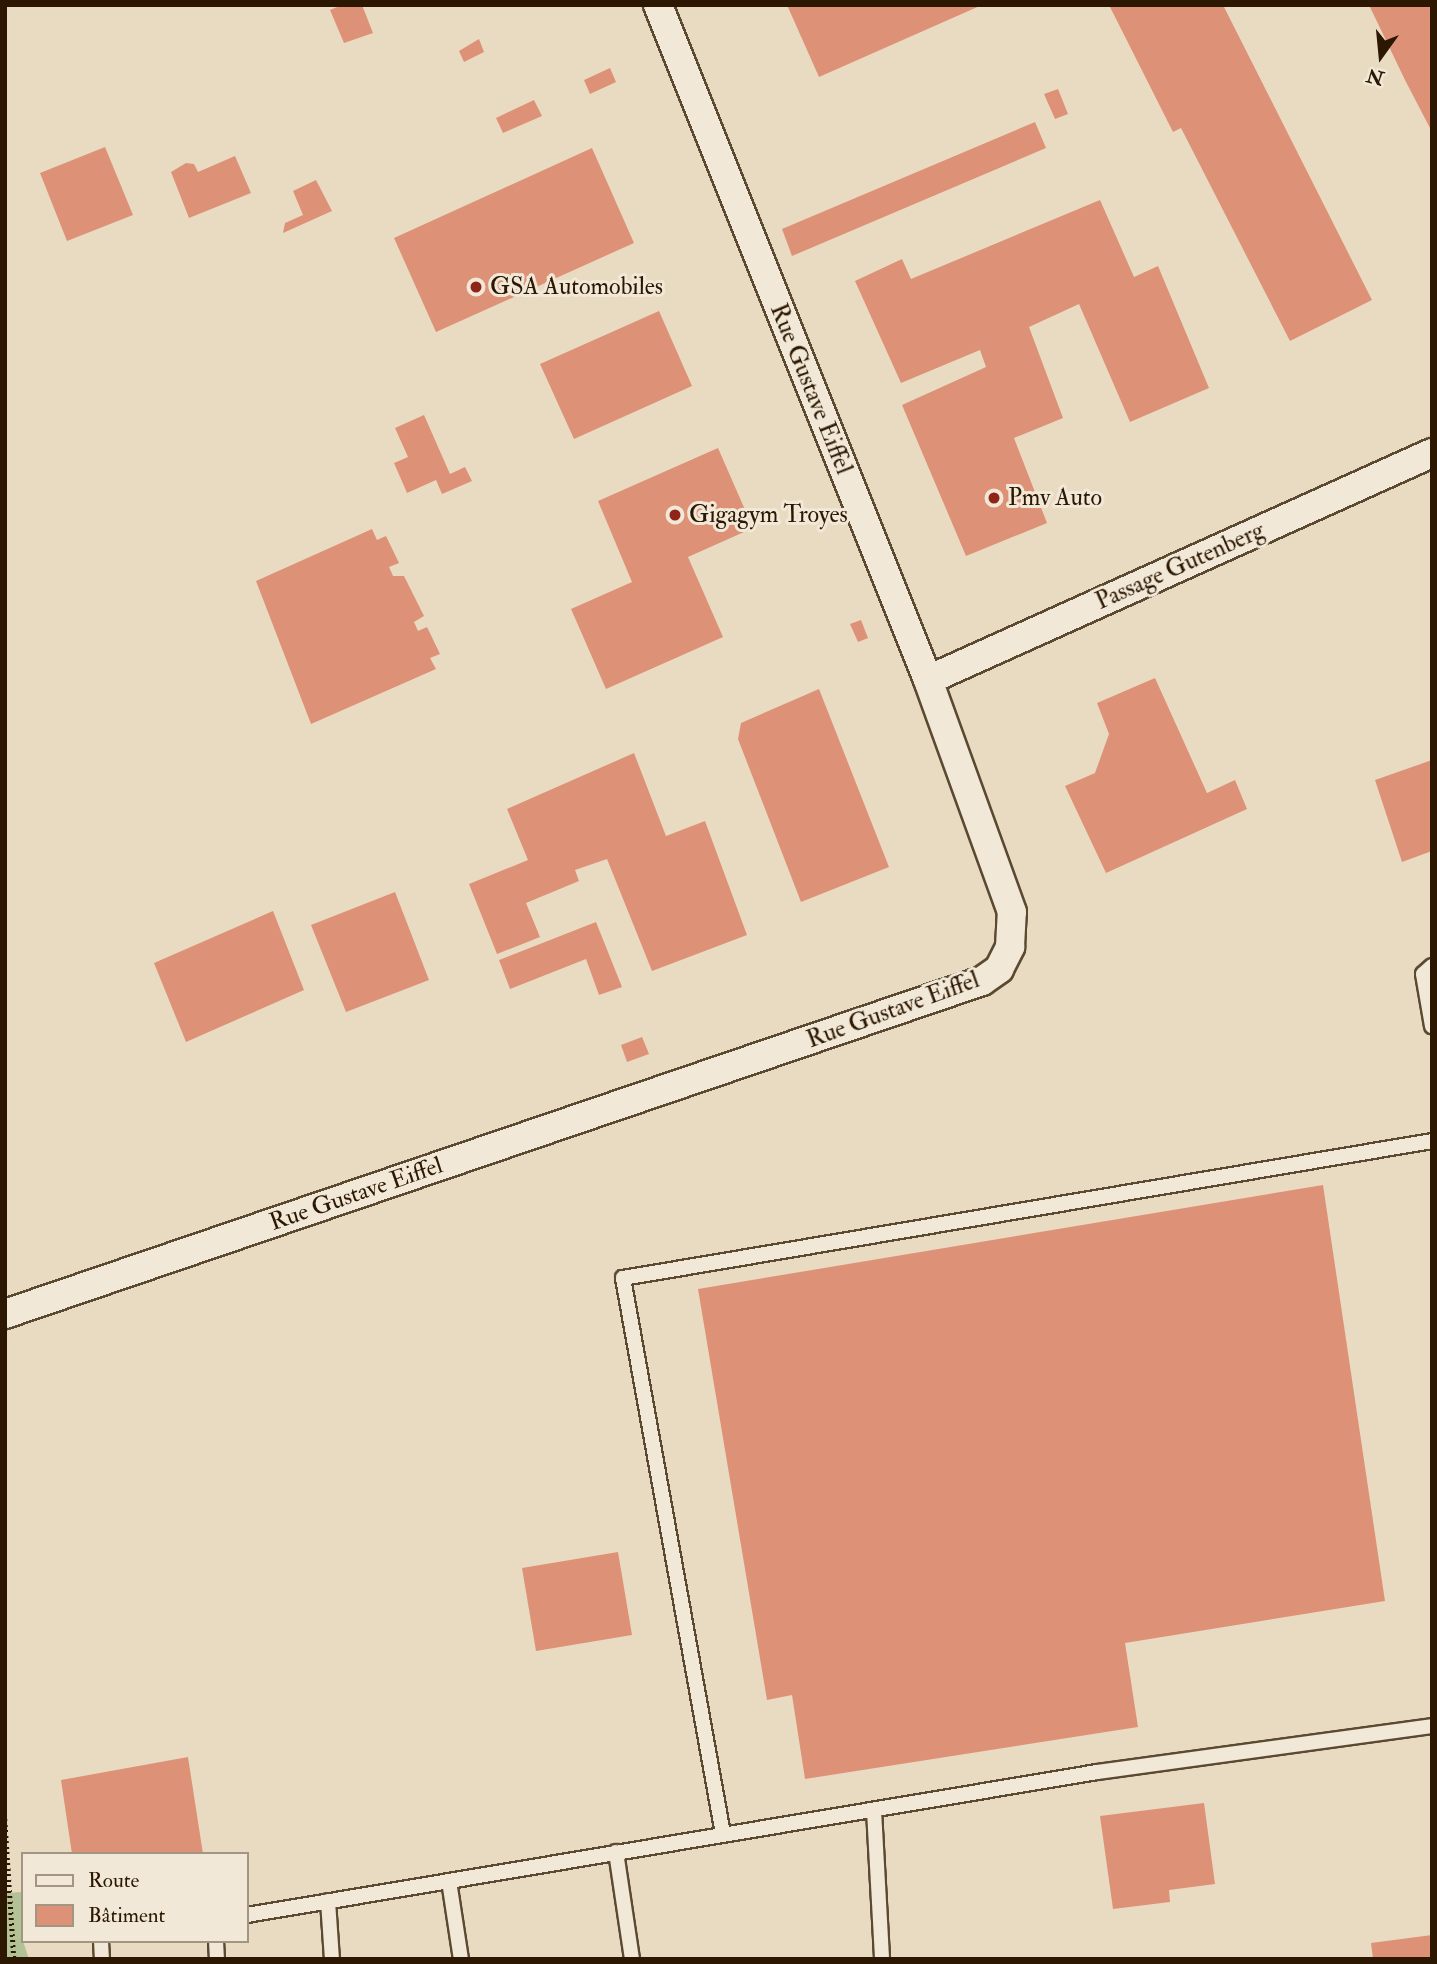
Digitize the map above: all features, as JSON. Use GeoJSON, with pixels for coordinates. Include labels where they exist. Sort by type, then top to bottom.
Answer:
{"type":"FeatureCollection","features":[{"type":"Feature","properties":{"kind":"street","name":"Rue Gustave Eiffel"},"geometry":{"type":"LineString","coordinates":[[5,1314],[982,981],[999,969],[1010,947],[1012,912],[928,680],[658,5]]}},
{"type":"Feature","properties":{"kind":"street","name":"Passage Gutenberg"},"geometry":{"type":"LineString","coordinates":[[928,680],[1432,453]]}},
{"type":"Feature","properties":{"kind":"lane"},"geometry":{"type":"LineString","coordinates":[[1432,966],[1423,974],[1432,1026]]}},
{"type":"Feature","properties":{"kind":"lane"},"geometry":{"type":"LineString","coordinates":[[723,1834],[623,1278],[1432,1141]]}},
{"type":"Feature","properties":{"kind":"lane"},"geometry":{"type":"LineString","coordinates":[[248,1915],[723,1834],[1432,1726]]}},
{"type":"Feature","properties":{"kind":"lane"},"geometry":{"type":"LineString","coordinates":[[874,1810],[882,1959]]}},
{"type":"Feature","properties":{"kind":"lane"},"geometry":{"type":"LineString","coordinates":[[616,1852],[632,1959]]}},
{"type":"Feature","properties":{"kind":"lane"},"geometry":{"type":"LineString","coordinates":[[449,1881],[461,1959]]}},
{"type":"Feature","properties":{"kind":"lane"},"geometry":{"type":"LineString","coordinates":[[328,1901],[332,1959]]}},
{"type":"Feature","properties":{"kind":"path"},"geometry":{"type":"LineString","coordinates":[[5,1819],[14,1959]]}},
{"type":"Feature","properties":{"kind":"green space"},"geometry":{"type":"Polygon","coordinates":[[[21,1892],[21,1943],[24,1943],[29,1959],[5,1959],[5,1893],[21,1892]]]}},
{"type":"Feature","properties":{"kind":"building"},"geometry":{"type":"Polygon","coordinates":[[[342,5],[362,5],[373,33],[344,43],[330,10],[342,5]]]}},
{"type":"Feature","properties":{"kind":"building"},"geometry":{"type":"Polygon","coordinates":[[[787,5],[982,5],[819,77],[787,5]]]}},
{"type":"Feature","properties":{"kind":"building"},"geometry":{"type":"Polygon","coordinates":[[[1109,5],[1223,5],[1372,300],[1290,341],[1181,128],[1173,132],[1109,5]]]}},
{"type":"Feature","properties":{"kind":"building"},"geometry":{"type":"Polygon","coordinates":[[[1369,5],[1432,5],[1432,132],[1405,80],[1369,5]]]}},
{"type":"Feature","properties":{"kind":"building"},"geometry":{"type":"Polygon","coordinates":[[[479,39],[484,52],[464,62],[459,51],[479,39]]]}},
{"type":"Feature","properties":{"kind":"building"},"geometry":{"type":"Polygon","coordinates":[[[610,68],[616,82],[590,94],[584,80],[610,68]]]}},
{"type":"Feature","properties":{"kind":"building"},"geometry":{"type":"Polygon","coordinates":[[[1058,89],[1068,114],[1055,119],[1044,94],[1058,89]]]}},
{"type":"Feature","properties":{"kind":"building"},"geometry":{"type":"Polygon","coordinates":[[[534,100],[542,116],[503,133],[496,118],[534,100]]]}},
{"type":"Feature","properties":{"kind":"building"},"geometry":{"type":"Polygon","coordinates":[[[1035,122],[1046,148],[792,256],[782,229],[1035,122]]]}},
{"type":"Feature","properties":{"kind":"building"},"geometry":{"type":"Polygon","coordinates":[[[105,147],[133,215],[67,241],[40,173],[105,147]]]}},
{"type":"Feature","properties":{"kind":"building","name":"GSA Automobiles"},"geometry":{"type":"Polygon","coordinates":[[[592,148],[634,243],[436,332],[394,238],[592,148]]]}},
{"type":"Feature","properties":{"kind":"building"},"geometry":{"type":"Polygon","coordinates":[[[235,156],[251,193],[189,218],[171,172],[186,163],[194,164],[198,172],[235,156]]]}},
{"type":"Feature","properties":{"kind":"building"},"geometry":{"type":"Polygon","coordinates":[[[316,180],[332,211],[283,233],[285,223],[303,215],[293,191],[316,180]]]}},
{"type":"Feature","properties":{"kind":"building"},"geometry":{"type":"Polygon","coordinates":[[[1100,200],[1134,277],[1158,266],[1209,388],[1130,422],[1079,304],[1029,327],[1063,418],[1014,438],[1047,523],[966,556],[902,405],[986,367],[980,350],[901,383],[855,281],[902,259],[911,279],[1100,200]]]}},
{"type":"Feature","properties":{"kind":"building"},"geometry":{"type":"Polygon","coordinates":[[[659,311],[692,386],[574,439],[540,364],[659,311]]]}},
{"type":"Feature","properties":{"kind":"building"},"geometry":{"type":"Polygon","coordinates":[[[424,415],[450,474],[465,467],[472,481],[442,494],[436,480],[407,493],[394,463],[408,457],[395,428],[424,415]]]}},
{"type":"Feature","properties":{"kind":"building"},"geometry":{"type":"Polygon","coordinates":[[[718,448],[753,528],[688,557],[723,637],[606,689],[571,609],[632,582],[598,501],[718,448]]]}},
{"type":"Feature","properties":{"kind":"building"},"geometry":{"type":"Polygon","coordinates":[[[372,529],[377,540],[386,536],[399,563],[389,567],[393,576],[404,576],[424,616],[414,622],[418,631],[427,627],[440,654],[430,658],[436,669],[311,724],[256,581],[372,529]]]}},
{"type":"Feature","properties":{"kind":"building"},"geometry":{"type":"Polygon","coordinates":[[[861,620],[868,638],[858,642],[850,624],[861,620]]]}},
{"type":"Feature","properties":{"kind":"building"},"geometry":{"type":"Polygon","coordinates":[[[1155,678],[1207,793],[1235,780],[1247,809],[1106,873],[1065,786],[1095,773],[1109,734],[1097,703],[1155,678]]]}},
{"type":"Feature","properties":{"kind":"building"},"geometry":{"type":"Polygon","coordinates":[[[819,689],[889,867],[801,902],[738,739],[741,723],[819,689]]]}},
{"type":"Feature","properties":{"kind":"building"},"geometry":{"type":"Polygon","coordinates":[[[634,753],[666,836],[705,821],[747,935],[652,971],[607,859],[575,870],[579,881],[526,903],[540,937],[497,954],[469,884],[528,860],[507,809],[634,753]]]}},
{"type":"Feature","properties":{"kind":"building"},"geometry":{"type":"Polygon","coordinates":[[[1432,760],[1432,851],[1402,862],[1375,780],[1432,760]]]}},
{"type":"Feature","properties":{"kind":"building"},"geometry":{"type":"Polygon","coordinates":[[[395,892],[429,980],[346,1012],[311,925],[395,892]]]}},
{"type":"Feature","properties":{"kind":"building"},"geometry":{"type":"Polygon","coordinates":[[[273,911],[304,990],[186,1042],[154,963],[273,911]]]}},
{"type":"Feature","properties":{"kind":"building"},"geometry":{"type":"Polygon","coordinates":[[[596,922],[622,987],[599,995],[586,959],[510,989],[499,960],[596,922]]]}},
{"type":"Feature","properties":{"kind":"building"},"geometry":{"type":"Polygon","coordinates":[[[642,1037],[649,1054],[627,1062],[621,1045],[642,1037]]]}},
{"type":"Feature","properties":{"kind":"building"},"geometry":{"type":"Polygon","coordinates":[[[1323,1185],[1385,1601],[1125,1643],[1138,1727],[805,1779],[792,1695],[767,1700],[698,1289],[1323,1185]]]}},
{"type":"Feature","properties":{"kind":"building"},"geometry":{"type":"Polygon","coordinates":[[[618,1552],[632,1635],[536,1651],[522,1568],[618,1552]]]}},
{"type":"Feature","properties":{"kind":"building"},"geometry":{"type":"Polygon","coordinates":[[[188,1757],[203,1852],[72,1852],[61,1780],[188,1757]]]}},
{"type":"Feature","properties":{"kind":"building"},"geometry":{"type":"Polygon","coordinates":[[[1204,1803],[1215,1884],[1169,1890],[1170,1902],[1113,1909],[1100,1816],[1204,1803]]]}},
{"type":"Feature","properties":{"kind":"building"},"geometry":{"type":"Polygon","coordinates":[[[1432,1935],[1432,1959],[1373,1959],[1371,1943],[1432,1935]]]}},
{"type":"Feature","properties":{"kind":"place","name":"GSA Automobiles"},"geometry":{"type":"Point","coordinates":[476,287]}},
{"type":"Feature","properties":{"kind":"place","name":"Pmv Auto"},"geometry":{"type":"Point","coordinates":[994,498]}},
{"type":"Feature","properties":{"kind":"place","name":"Gigagym Troyes"},"geometry":{"type":"Point","coordinates":[675,515]}}]}
